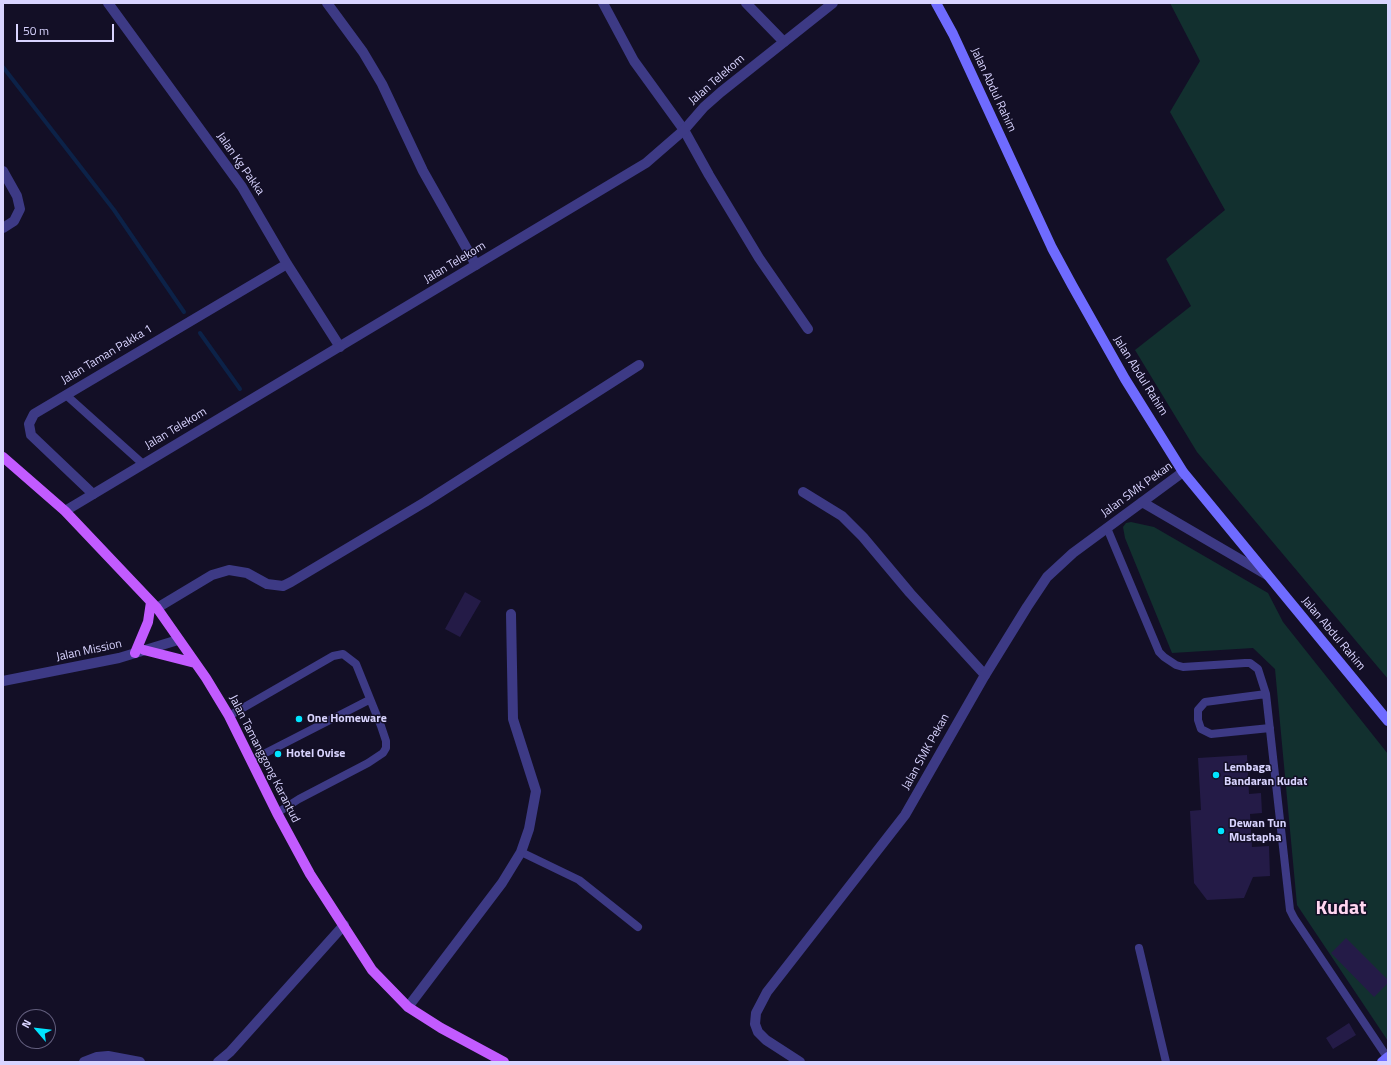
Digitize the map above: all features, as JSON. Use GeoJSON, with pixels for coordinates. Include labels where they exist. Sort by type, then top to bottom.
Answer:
{"type":"FeatureCollection","features":[{"type":"Feature","properties":{"kind":"main road","name":"Jalan Abdul Rahim"},"geometry":{"type":"LineString","coordinates":[[936,3],[953,34],[1052,248],[1121,372],[1183,472],[1388,721]]}},
{"type":"Feature","properties":{"kind":"main road","name":"Jalan Tamanggong Karantud"},"geometry":{"type":"LineString","coordinates":[[3,457],[65,511],[154,605],[195,663],[229,716],[277,813],[310,874],[372,970],[408,1006],[441,1028],[504,1062]]}},
{"type":"Feature","properties":{"kind":"main road"},"geometry":{"type":"LineString","coordinates":[[154,605],[140,652],[195,663]]}},
{"type":"Feature","properties":{"kind":"street","name":"Jalan Kg Pakka"},"geometry":{"type":"LineString","coordinates":[[108,3],[242,187],[340,347]]}},
{"type":"Feature","properties":{"kind":"street"},"geometry":{"type":"LineString","coordinates":[[327,3],[362,52],[382,84],[423,171],[476,266]]}},
{"type":"Feature","properties":{"kind":"street"},"geometry":{"type":"LineString","coordinates":[[603,3],[634,61],[684,130],[709,176],[759,258],[808,329]]}},
{"type":"Feature","properties":{"kind":"street"},"geometry":{"type":"LineString","coordinates":[[746,3],[784,42]]}},
{"type":"Feature","properties":{"kind":"street","name":"Jalan Telekom"},"geometry":{"type":"LineString","coordinates":[[65,511],[646,163],[684,130],[715,97],[832,3]]}},
{"type":"Feature","properties":{"kind":"street"},"geometry":{"type":"LineString","coordinates":[[3,171],[17,196],[20,209],[14,221],[3,228]]}},
{"type":"Feature","properties":{"kind":"street","name":"Jalan Taman Pakka 1"},"geometry":{"type":"LineString","coordinates":[[93,494],[36,442],[28,428],[30,420],[34,414],[288,264]]}},
{"type":"Feature","properties":{"kind":"street"},"geometry":{"type":"LineString","coordinates":[[154,605],[212,575],[229,570],[247,573],[267,584],[283,586],[425,502],[639,365]]}},
{"type":"Feature","properties":{"kind":"street","name":"Jalan SMK Pekan"},"geometry":{"type":"LineString","coordinates":[[800,1062],[766,1040],[758,1032],[755,1024],[756,1013],[760,1004],[779,976],[905,815],[985,675],[1047,577],[1073,553],[1183,472]]}},
{"type":"Feature","properties":{"kind":"street"},"geometry":{"type":"LineString","coordinates":[[803,492],[842,516],[863,537],[910,593],[985,675]]}},
{"type":"Feature","properties":{"kind":"street"},"geometry":{"type":"LineString","coordinates":[[1142,502],[1267,575]]}},
{"type":"Feature","properties":{"kind":"street"},"geometry":{"type":"LineString","coordinates":[[408,1006],[502,883],[521,852],[529,830],[536,792],[513,719],[511,614]]}},
{"type":"Feature","properties":{"kind":"street","name":"Jalan Mission"},"geometry":{"type":"LineString","coordinates":[[3,681],[84,666],[140,652],[178,640]]}},
{"type":"Feature","properties":{"kind":"street"},"geometry":{"type":"LineString","coordinates":[[218,1062],[230,1052],[344,925]]}},
{"type":"Feature","properties":{"kind":"street"},"geometry":{"type":"LineString","coordinates":[[84,1062],[97,1057],[108,1056],[140,1062]]}},
{"type":"Feature","properties":{"kind":"lane"},"geometry":{"type":"LineString","coordinates":[[66,395],[143,464]]}},
{"type":"Feature","properties":{"kind":"lane"},"geometry":{"type":"LineString","coordinates":[[1106,528],[1159,652],[1164,657],[1176,665],[1183,667],[1250,663],[1258,669],[1266,694],[1290,910],[1386,1059]]}},
{"type":"Feature","properties":{"kind":"lane"},"geometry":{"type":"LineString","coordinates":[[229,716],[333,656],[343,654],[356,664],[386,741],[386,748],[383,753],[277,813]]}},
{"type":"Feature","properties":{"kind":"lane"},"geometry":{"type":"LineString","coordinates":[[1266,694],[1205,702],[1198,710],[1198,720],[1201,729],[1211,734],[1270,728]]}},
{"type":"Feature","properties":{"kind":"lane"},"geometry":{"type":"LineString","coordinates":[[252,760],[369,700]]}},
{"type":"Feature","properties":{"kind":"lane"},"geometry":{"type":"LineString","coordinates":[[521,852],[579,880],[638,927]]}},
{"type":"Feature","properties":{"kind":"lane"},"geometry":{"type":"LineString","coordinates":[[1139,948],[1166,1062]]}},
{"type":"Feature","properties":{"kind":"green space"},"geometry":{"type":"Polygon","coordinates":[[[1170,3],[1388,3],[1388,679],[1197,452],[1135,350],[1191,306],[1166,259],[1225,210],[1170,112],[1200,61],[1170,3]]]}},
{"type":"Feature","properties":{"kind":"green space"},"geometry":{"type":"Polygon","coordinates":[[[1131,522],[1154,527],[1268,593],[1283,622],[1388,754],[1388,1041],[1297,905],[1275,669],[1253,648],[1172,653],[1125,538],[1123,527],[1126,523],[1131,522]]]}},
{"type":"Feature","properties":{"kind":"building"},"geometry":{"type":"Polygon","coordinates":[[[465,592],[481,601],[460,637],[445,629],[465,592]]]}},
{"type":"Feature","properties":{"kind":"building","name":"Dewan Tun Mustapha"},"geometry":{"type":"Polygon","coordinates":[[[1247,755],[1249,794],[1261,793],[1262,813],[1250,814],[1252,847],[1269,846],[1270,876],[1253,877],[1244,898],[1207,900],[1194,883],[1190,811],[1201,810],[1198,758],[1247,755]]]}},
{"type":"Feature","properties":{"kind":"building"},"geometry":{"type":"Polygon","coordinates":[[[1346,938],[1388,980],[1388,983],[1374,997],[1331,953],[1346,938]]]}},
{"type":"Feature","properties":{"kind":"building"},"geometry":{"type":"Polygon","coordinates":[[[1349,1023],[1356,1035],[1333,1049],[1326,1038],[1349,1023]]]}},
{"type":"Feature","properties":{"kind":"waterway"},"geometry":{"type":"LineString","coordinates":[[3,67],[114,210],[184,312]]}},
{"type":"Feature","properties":{"kind":"waterway"},"geometry":{"type":"LineString","coordinates":[[200,333],[240,389]]}},
{"type":"Feature","properties":{"kind":"place","name":"One Homeware"},"geometry":{"type":"Point","coordinates":[299,719]}},
{"type":"Feature","properties":{"kind":"place","name":"Hotel Ovise"},"geometry":{"type":"Point","coordinates":[278,754]}},
{"type":"Feature","properties":{"kind":"place","name":"Lembaga Bandaran Kudat"},"geometry":{"type":"Point","coordinates":[1216,775]}},
{"type":"Feature","properties":{"kind":"place","name":"Dewan Tun Mustapha"},"geometry":{"type":"Point","coordinates":[1221,831]}},
{"type":"Feature","properties":{"kind":"district","name":"Kudat"},"geometry":{"type":"Point","coordinates":[1341,909]}}]}
